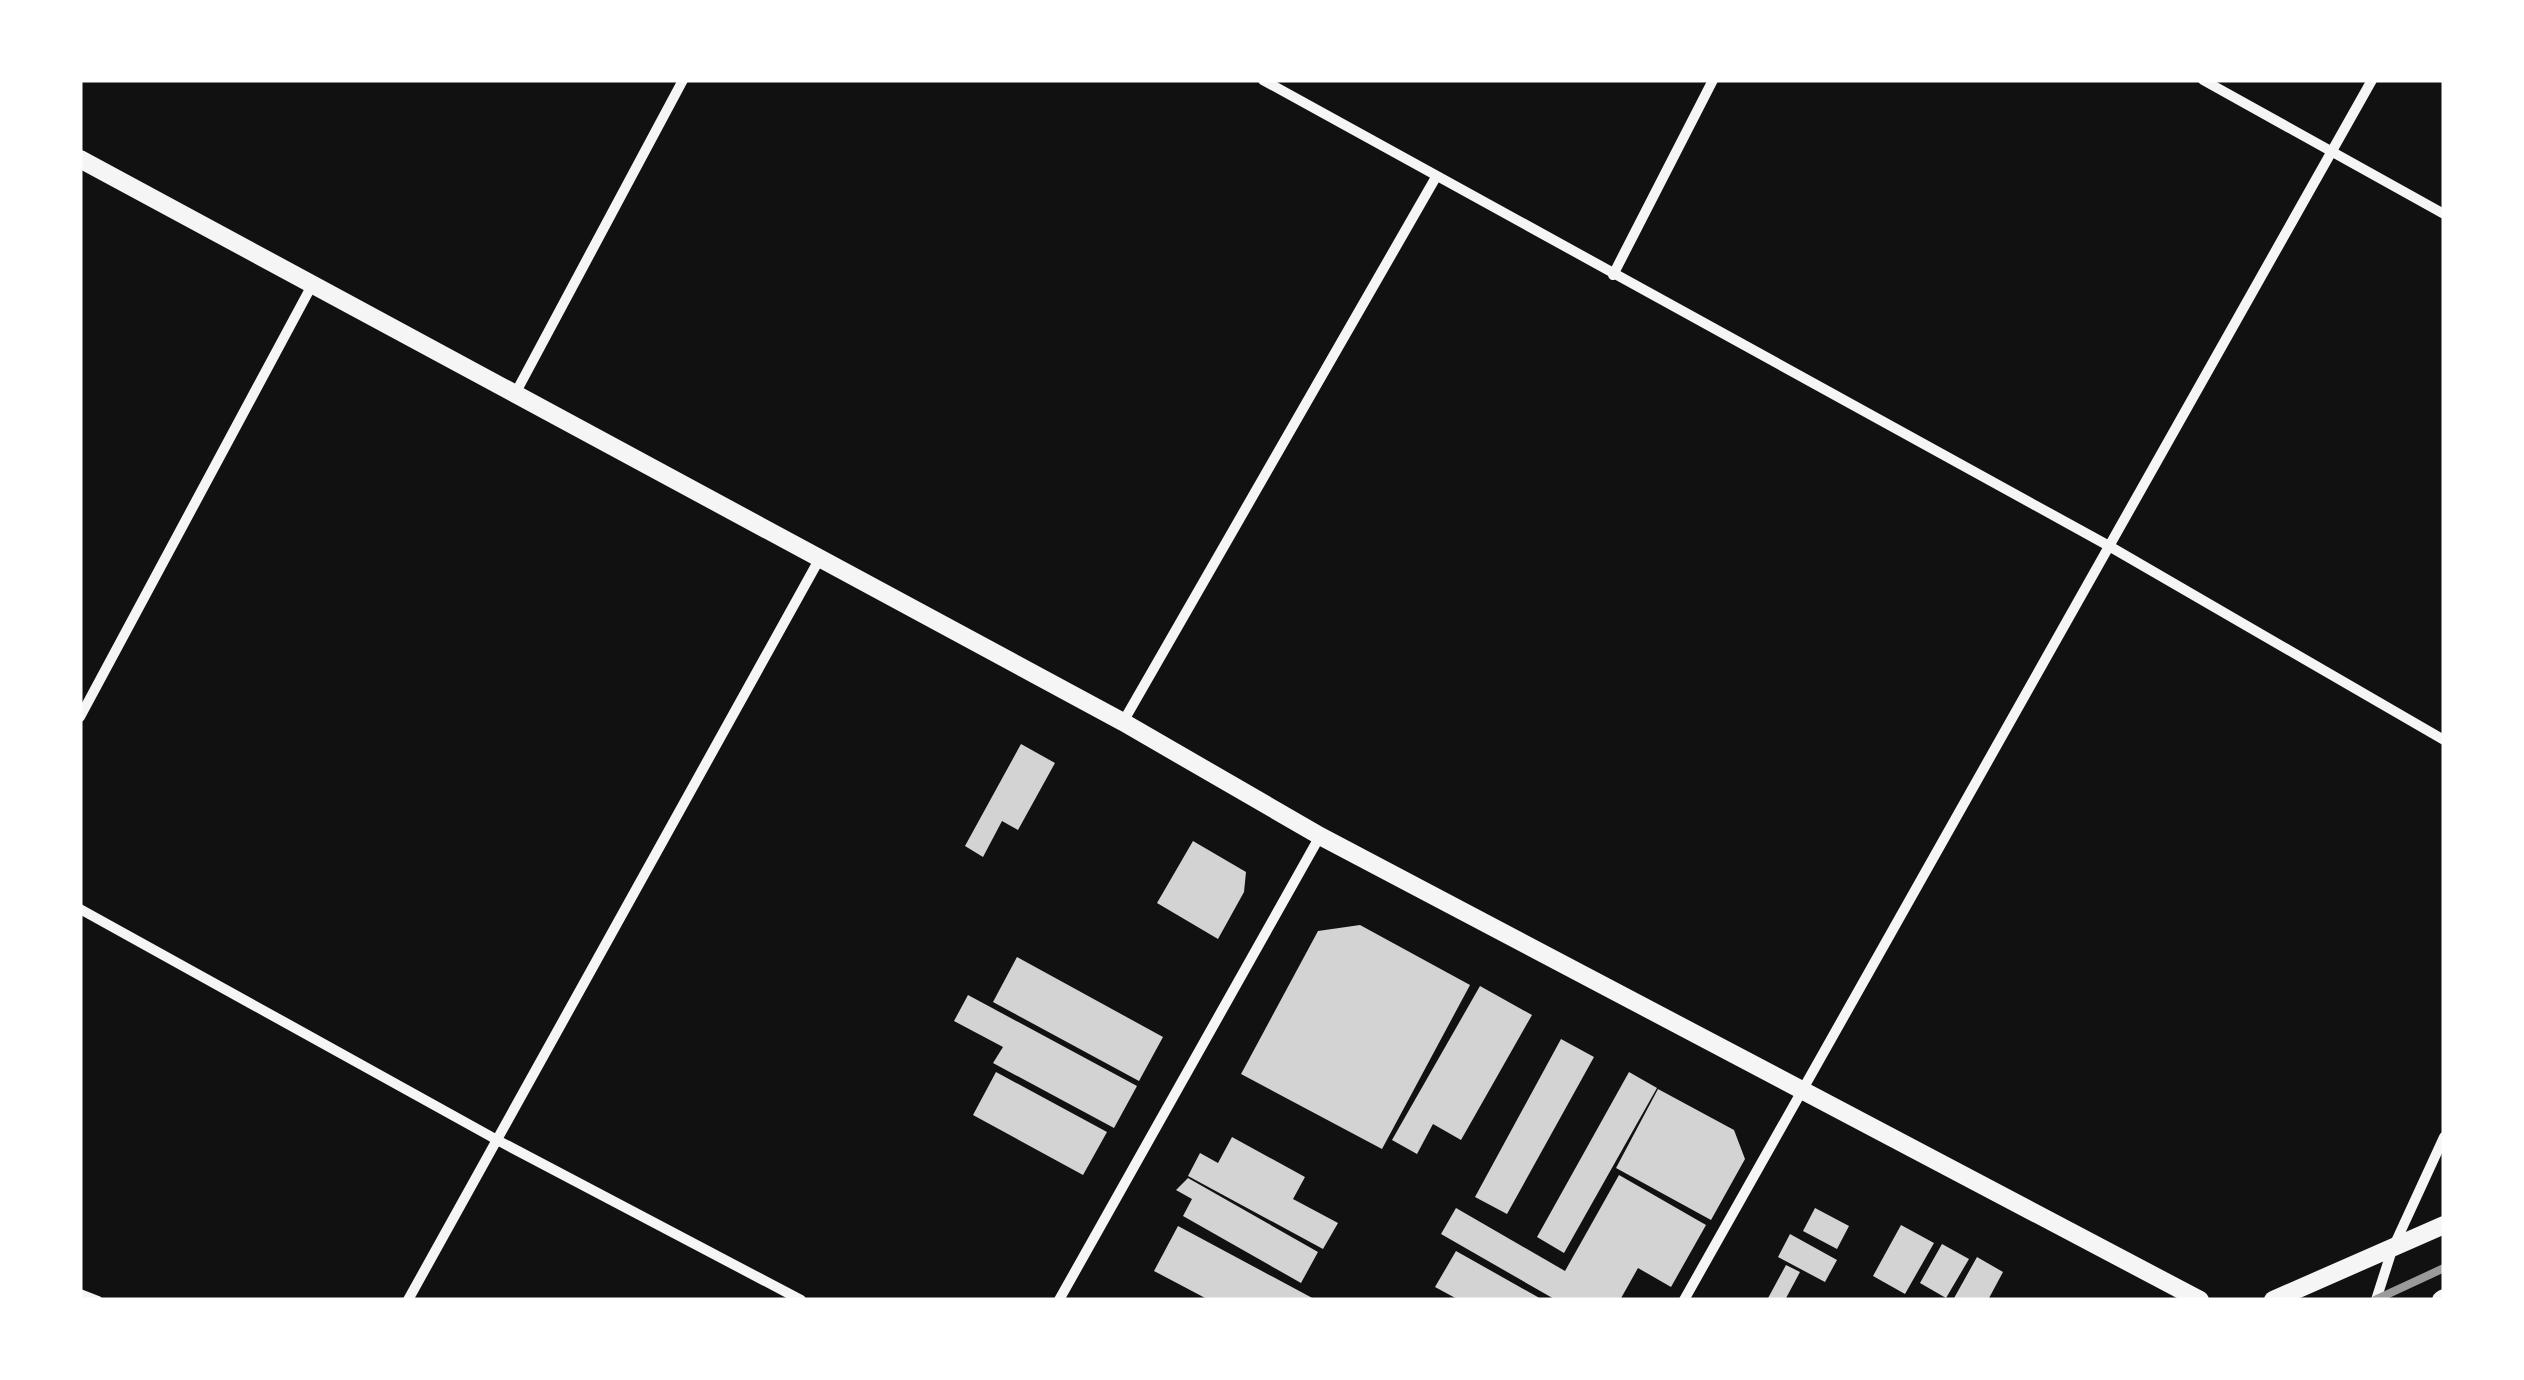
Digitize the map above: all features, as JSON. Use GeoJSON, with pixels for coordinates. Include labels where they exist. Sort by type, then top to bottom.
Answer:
{"type":"FeatureCollection","features":[{"type":"Feature","properties":{"kind":"street"},"geometry":{"type":"LineString","coordinates":[[515,394],[683,80]]}},
{"type":"Feature","properties":{"kind":"street"},"geometry":{"type":"LineString","coordinates":[[1263,80],[2109,546],[2444,740]]}},
{"type":"Feature","properties":{"kind":"street"},"geometry":{"type":"LineString","coordinates":[[1613,275],[1713,80]]}},
{"type":"Feature","properties":{"kind":"street"},"geometry":{"type":"LineString","coordinates":[[2203,80],[2444,214]]}},
{"type":"Feature","properties":{"kind":"street"},"geometry":{"type":"LineString","coordinates":[[1684,1300],[2372,80]]}},
{"type":"Feature","properties":{"kind":"street"},"geometry":{"type":"LineString","coordinates":[[80,159],[1123,722],[1320,836],[2200,1300]]}},
{"type":"Feature","properties":{"kind":"street"},"geometry":{"type":"LineString","coordinates":[[1123,722],[1436,177]]}},
{"type":"Feature","properties":{"kind":"street"},"geometry":{"type":"LineString","coordinates":[[80,717],[312,286]]}},
{"type":"Feature","properties":{"kind":"street"},"geometry":{"type":"LineString","coordinates":[[408,1300],[820,557]]}},
{"type":"Feature","properties":{"kind":"street"},"geometry":{"type":"LineString","coordinates":[[1059,1300],[1320,836]]}},
{"type":"Feature","properties":{"kind":"street"},"geometry":{"type":"LineString","coordinates":[[80,909],[499,1141],[801,1300]]}},
{"type":"Feature","properties":{"kind":"street"},"geometry":{"type":"LineString","coordinates":[[2376,1300],[2392,1250],[2444,1138]]}},
{"type":"Feature","properties":{"kind":"street"},"geometry":{"type":"LineString","coordinates":[[2273,1300],[2444,1225]]}},
{"type":"Feature","properties":{"kind":"lane"},"geometry":{"type":"LineString","coordinates":[[80,1293],[98,1300]]}},
{"type":"Feature","properties":{"kind":"building"},"geometry":{"type":"Polygon","coordinates":[[[1021,744],[1055,763],[1018,830],[1002,821],[983,857],[965,846],[1021,744]]]}},
{"type":"Feature","properties":{"kind":"building"},"geometry":{"type":"Polygon","coordinates":[[[1193,841],[1246,872],[1244,892],[1218,939],[1157,903],[1193,841]]]}},
{"type":"Feature","properties":{"kind":"building"},"geometry":{"type":"Polygon","coordinates":[[[1360,925],[1470,985],[1382,1149],[1241,1074],[1318,931],[1360,925]]]}},
{"type":"Feature","properties":{"kind":"building"},"geometry":{"type":"Polygon","coordinates":[[[1017,957],[1163,1037],[1139,1081],[993,1002],[1017,957]]]}},
{"type":"Feature","properties":{"kind":"building"},"geometry":{"type":"Polygon","coordinates":[[[1480,986],[1532,1015],[1461,1140],[1433,1124],[1417,1154],[1392,1140],[1480,986]]]}},
{"type":"Feature","properties":{"kind":"building"},"geometry":{"type":"Polygon","coordinates":[[[968,995],[1137,1086],[1114,1128],[993,1063],[1003,1047],[954,1021],[968,995]]]}},
{"type":"Feature","properties":{"kind":"building"},"geometry":{"type":"Polygon","coordinates":[[[1561,1039],[1594,1057],[1507,1214],[1475,1197],[1561,1039]]]}},
{"type":"Feature","properties":{"kind":"building"},"geometry":{"type":"Polygon","coordinates":[[[996,1072],[1107,1132],[1083,1175],[973,1115],[996,1072]]]}},
{"type":"Feature","properties":{"kind":"building"},"geometry":{"type":"Polygon","coordinates":[[[1629,1072],[1657,1088],[1564,1253],[1537,1237],[1629,1072]]]}},
{"type":"Feature","properties":{"kind":"building"},"geometry":{"type":"Polygon","coordinates":[[[1658,1089],[1734,1130],[1745,1159],[1711,1220],[1616,1168],[1658,1089]]]}},
{"type":"Feature","properties":{"kind":"building"},"geometry":{"type":"Polygon","coordinates":[[[1232,1137],[1305,1177],[1293,1199],[1338,1223],[1323,1249],[1188,1176],[1200,1153],[1218,1163],[1232,1137]]]}},
{"type":"Feature","properties":{"kind":"building"},"geometry":{"type":"Polygon","coordinates":[[[1619,1175],[1706,1225],[1671,1287],[1638,1268],[1620,1300],[1556,1300],[1441,1234],[1456,1208],[1565,1271],[1619,1175]]]}},
{"type":"Feature","properties":{"kind":"building"},"geometry":{"type":"Polygon","coordinates":[[[1188,1178],[1318,1252],[1301,1283],[1183,1216],[1192,1199],[1176,1190],[1188,1178]]]}},
{"type":"Feature","properties":{"kind":"building"},"geometry":{"type":"Polygon","coordinates":[[[1815,1208],[1849,1226],[1837,1249],[1803,1231],[1815,1208]]]}},
{"type":"Feature","properties":{"kind":"building"},"geometry":{"type":"Polygon","coordinates":[[[1901,1225],[1934,1243],[1905,1294],[1873,1276],[1901,1225]]]}},
{"type":"Feature","properties":{"kind":"building"},"geometry":{"type":"Polygon","coordinates":[[[1178,1226],[1316,1300],[1209,1300],[1154,1271],[1178,1226]]]}},
{"type":"Feature","properties":{"kind":"building"},"geometry":{"type":"Polygon","coordinates":[[[1790,1234],[1837,1260],[1825,1282],[1778,1257],[1790,1234]]]}},
{"type":"Feature","properties":{"kind":"building"},"geometry":{"type":"Polygon","coordinates":[[[1942,1244],[1969,1259],[1946,1298],[1920,1283],[1942,1244]]]}},
{"type":"Feature","properties":{"kind":"building"},"geometry":{"type":"Polygon","coordinates":[[[1456,1251],[1543,1300],[1459,1300],[1435,1287],[1456,1251]]]}},
{"type":"Feature","properties":{"kind":"building"},"geometry":{"type":"Polygon","coordinates":[[[1977,1257],[2003,1272],[1988,1300],[1953,1300],[1977,1257]]]}},
{"type":"Feature","properties":{"kind":"building"},"geometry":{"type":"Polygon","coordinates":[[[1786,1265],[1800,1272],[1785,1300],[1767,1300],[1786,1265]]]}},
{"type":"Feature","properties":{"kind":"railway"},"geometry":{"type":"LineString","coordinates":[[2375,1300],[2444,1268]]}}]}
